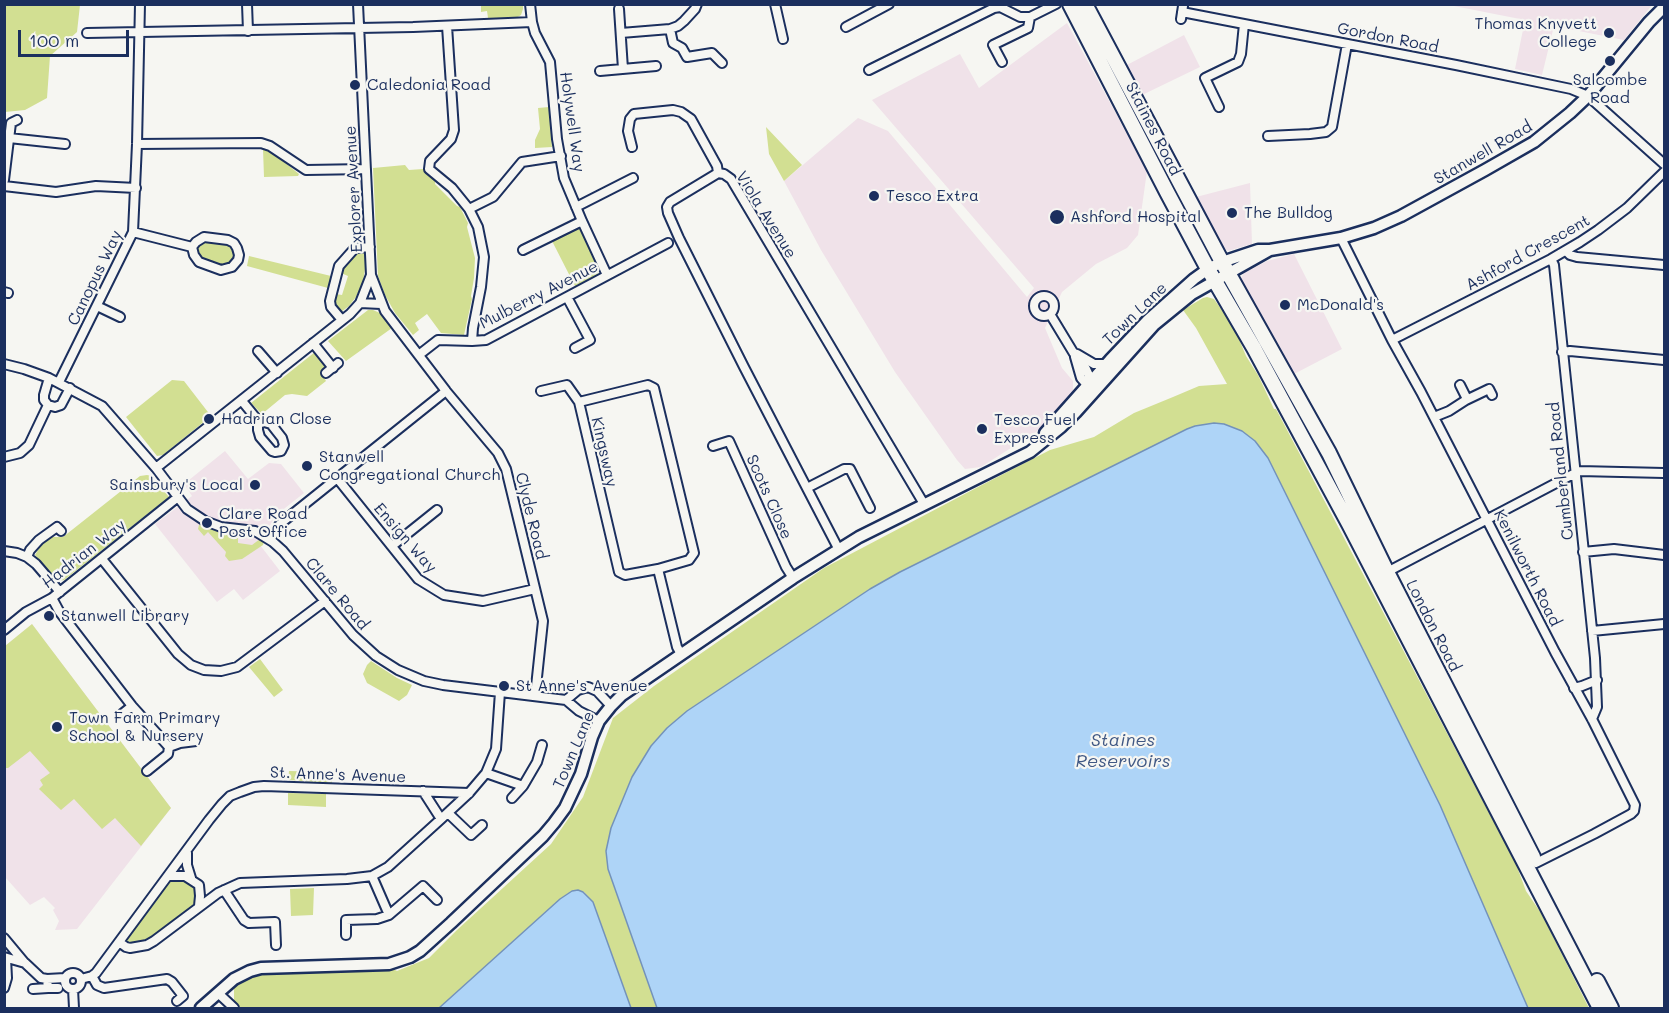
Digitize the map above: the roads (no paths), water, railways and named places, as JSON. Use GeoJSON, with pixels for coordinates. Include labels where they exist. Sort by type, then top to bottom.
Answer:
{"type":"FeatureCollection","features":[{"type":"Feature","properties":{"kind":"highway","name":"Staines Road"},"geometry":{"type":"LineString","coordinates":[[1070,4],[1212,275],[1254,348],[1348,524],[1600,1008]]}},
{"type":"Feature","properties":{"kind":"highway","name":"Staines Road"},"geometry":{"type":"LineString","coordinates":[[1085,4],[1225,268]]}},
{"type":"Feature","properties":{"kind":"highway","name":"London Road"},"geometry":{"type":"LineString","coordinates":[[1225,268],[1329,453],[1387,572],[1611,1008]]}},
{"type":"Feature","properties":{"kind":"main road","name":"Stanwell Road"},"geometry":{"type":"LineString","coordinates":[[1212,275],[1258,250],[1341,238],[1374,228],[1401,216],[1485,170],[1549,131],[1588,96],[1665,7]]}},
{"type":"Feature","properties":{"kind":"main road","name":"Town Lane"},"geometry":{"type":"LineString","coordinates":[[1091,386],[1106,364],[1148,320],[1194,279],[1212,275]]}},
{"type":"Feature","properties":{"kind":"main road","name":"Town Lane"},"geometry":{"type":"LineString","coordinates":[[201,1008],[242,974],[261,968],[389,964],[420,951],[554,824],[565,808],[581,774],[599,721],[622,695],[839,549],[1018,457],[1154,325],[1212,275]]}},
{"type":"Feature","properties":{"kind":"street","name":"Canopus Way"},"geometry":{"type":"LineString","coordinates":[[59,382],[133,232],[140,4]]}},
{"type":"Feature","properties":{"kind":"street"},"geometry":{"type":"LineString","coordinates":[[247,4],[248,31]]}},
{"type":"Feature","properties":{"kind":"street","name":"Explorer Avenue"},"geometry":{"type":"LineString","coordinates":[[358,4],[371,275]]}},
{"type":"Feature","properties":{"kind":"street","name":"Holywell Way"},"geometry":{"type":"LineString","coordinates":[[530,4],[531,22],[550,62],[557,139],[564,178],[608,275]]}},
{"type":"Feature","properties":{"kind":"street"},"geometry":{"type":"LineString","coordinates":[[775,4],[783,39]]}},
{"type":"Feature","properties":{"kind":"street"},"geometry":{"type":"LineString","coordinates":[[846,27],[889,4]]}},
{"type":"Feature","properties":{"kind":"street"},"geometry":{"type":"LineString","coordinates":[[869,70],[994,8],[1000,7],[1020,17],[1030,17],[1056,4]]}},
{"type":"Feature","properties":{"kind":"street"},"geometry":{"type":"LineString","coordinates":[[621,33],[670,29],[678,26],[694,6]]}},
{"type":"Feature","properties":{"kind":"street"},"geometry":{"type":"LineString","coordinates":[[619,9],[623,69]]}},
{"type":"Feature","properties":{"kind":"street","name":"Gordon Road"},"geometry":{"type":"LineString","coordinates":[[1182,12],[1571,89],[1588,96]]}},
{"type":"Feature","properties":{"kind":"street"},"geometry":{"type":"LineString","coordinates":[[1002,62],[993,45],[1028,28],[1030,17]]}},
{"type":"Feature","properties":{"kind":"street"},"geometry":{"type":"LineString","coordinates":[[87,33],[248,31],[531,22]]}},
{"type":"Feature","properties":{"kind":"street"},"geometry":{"type":"LineString","coordinates":[[1219,107],[1205,78],[1238,62],[1244,24]]}},
{"type":"Feature","properties":{"kind":"street"},"geometry":{"type":"LineString","coordinates":[[447,26],[454,130],[451,139],[430,162],[429,169],[452,189],[469,209],[478,226],[484,256],[472,341]]}},
{"type":"Feature","properties":{"kind":"street"},"geometry":{"type":"LineString","coordinates":[[670,29],[673,43],[682,48],[687,57],[712,53],[722,63]]}},
{"type":"Feature","properties":{"kind":"street"},"geometry":{"type":"LineString","coordinates":[[1268,136],[1326,132],[1332,127],[1347,44]]}},
{"type":"Feature","properties":{"kind":"street"},"geometry":{"type":"LineString","coordinates":[[600,71],[656,66]]}},
{"type":"Feature","properties":{"kind":"street"},"geometry":{"type":"LineString","coordinates":[[1588,96],[1665,164]]}},
{"type":"Feature","properties":{"kind":"street"},"geometry":{"type":"LineString","coordinates":[[632,104],[634,114]]}},
{"type":"Feature","properties":{"kind":"street"},"geometry":{"type":"LineString","coordinates":[[632,147],[628,131],[630,119],[634,114],[673,110],[691,119],[717,166],[718,173]]}},
{"type":"Feature","properties":{"kind":"street"},"geometry":{"type":"LineString","coordinates":[[4,180],[11,123],[17,120]]}},
{"type":"Feature","properties":{"kind":"street"},"geometry":{"type":"LineString","coordinates":[[51,142],[52,132]]}},
{"type":"Feature","properties":{"kind":"street"},"geometry":{"type":"LineString","coordinates":[[9,138],[64,144]]}},
{"type":"Feature","properties":{"kind":"street"},"geometry":{"type":"LineString","coordinates":[[137,144],[261,143],[270,146],[306,170],[366,169]]}},
{"type":"Feature","properties":{"kind":"street"},"geometry":{"type":"LineString","coordinates":[[469,209],[493,197],[522,162],[561,156]]}},
{"type":"Feature","properties":{"kind":"street","name":"Ashford Crescent"},"geometry":{"type":"LineString","coordinates":[[1392,340],[1566,250],[1598,230],[1665,172]]}},
{"type":"Feature","properties":{"kind":"street","name":"Viola Avenue"},"geometry":{"type":"LineString","coordinates":[[839,549],[668,213],[667,207],[670,202],[718,173],[731,179],[924,504]]}},
{"type":"Feature","properties":{"kind":"street"},"geometry":{"type":"LineString","coordinates":[[576,207],[633,178]]}},
{"type":"Feature","properties":{"kind":"street"},"geometry":{"type":"LineString","coordinates":[[4,186],[56,192],[96,186],[136,188]]}},
{"type":"Feature","properties":{"kind":"street"},"geometry":{"type":"LineString","coordinates":[[523,250],[582,221]]}},
{"type":"Feature","properties":{"kind":"street"},"geometry":{"type":"LineString","coordinates":[[133,232],[192,247]]}},
{"type":"Feature","properties":{"kind":"street"},"geometry":{"type":"LineString","coordinates":[[204,237],[228,240],[237,248],[238,260],[232,267],[221,270],[199,262],[192,247],[204,237]]}},
{"type":"Feature","properties":{"kind":"street","name":"Kenilworth Road"},"geometry":{"type":"LineString","coordinates":[[1341,238],[1635,805],[1634,811],[1536,863]]}},
{"type":"Feature","properties":{"kind":"street","name":"Mulberry Avenue"},"geometry":{"type":"LineString","coordinates":[[420,354],[438,340],[486,340],[668,243]]}},
{"type":"Feature","properties":{"kind":"street"},"geometry":{"type":"LineString","coordinates":[[342,320],[331,306],[330,301],[339,266],[355,248],[370,247]]}},
{"type":"Feature","properties":{"kind":"street"},"geometry":{"type":"LineString","coordinates":[[1566,250],[1570,255],[1665,265]]}},
{"type":"Feature","properties":{"kind":"street","name":"Cumberland Road"},"geometry":{"type":"LineString","coordinates":[[1551,259],[1555,272],[1597,680],[1597,707],[1592,719]]}},
{"type":"Feature","properties":{"kind":"street"},"geometry":{"type":"LineString","coordinates":[[156,468],[342,320],[360,303],[371,275]]}},
{"type":"Feature","properties":{"kind":"street","name":"Clyde Road"},"geometry":{"type":"LineString","coordinates":[[371,275],[385,311],[446,391],[498,453],[506,469],[543,621],[535,696]]}},
{"type":"Feature","properties":{"kind":"street"},"geometry":{"type":"LineString","coordinates":[[567,297],[590,339],[575,348]]}},
{"type":"Feature","properties":{"kind":"street"},"geometry":{"type":"LineString","coordinates":[[360,303],[381,304]]}},
{"type":"Feature","properties":{"kind":"street"},"geometry":{"type":"LineString","coordinates":[[97,306],[120,317]]}},
{"type":"Feature","properties":{"kind":"street"},"geometry":{"type":"LineString","coordinates":[[1050,314],[1073,352],[1081,378],[1091,386]]}},
{"type":"Feature","properties":{"kind":"street"},"geometry":{"type":"LineString","coordinates":[[313,343],[332,368]]}},
{"type":"Feature","properties":{"kind":"street"},"geometry":{"type":"LineString","coordinates":[[258,351],[276,373]]}},
{"type":"Feature","properties":{"kind":"street"},"geometry":{"type":"LineString","coordinates":[[1073,352],[1094,364],[1106,364]]}},
{"type":"Feature","properties":{"kind":"street"},"geometry":{"type":"LineString","coordinates":[[1562,352],[1665,360]]}},
{"type":"Feature","properties":{"kind":"street","name":"Clare Road"},"geometry":{"type":"LineString","coordinates":[[4,364],[59,382],[102,406],[188,509],[205,521],[221,527],[255,531],[270,540],[283,551],[365,648],[398,670],[432,683],[566,700],[579,711],[599,721]]}},
{"type":"Feature","properties":{"kind":"street"},"geometry":{"type":"LineString","coordinates":[[49,378],[44,395],[44,400],[48,405],[55,407],[61,405],[70,388]]}},
{"type":"Feature","properties":{"kind":"street"},"geometry":{"type":"LineString","coordinates":[[541,391],[567,385],[579,402]]}},
{"type":"Feature","properties":{"kind":"street","name":"Kingsway"},"geometry":{"type":"LineString","coordinates":[[648,385],[654,388],[694,553],[689,560],[658,569],[625,575],[619,572],[579,402],[648,385]]}},
{"type":"Feature","properties":{"kind":"street"},"geometry":{"type":"LineString","coordinates":[[1460,385],[1467,399]]}},
{"type":"Feature","properties":{"kind":"street"},"geometry":{"type":"LineString","coordinates":[[1434,417],[1489,389],[1492,395]]}},
{"type":"Feature","properties":{"kind":"street"},"geometry":{"type":"LineString","coordinates":[[270,540],[280,524],[446,391]]}},
{"type":"Feature","properties":{"kind":"street"},"geometry":{"type":"LineString","coordinates":[[242,401],[260,423]]}},
{"type":"Feature","properties":{"kind":"street"},"geometry":{"type":"LineString","coordinates":[[4,457],[20,453],[29,445],[48,405]]}},
{"type":"Feature","properties":{"kind":"street","name":"Scots Close"},"geometry":{"type":"LineString","coordinates":[[713,446],[729,441],[793,578]]}},
{"type":"Feature","properties":{"kind":"street"},"geometry":{"type":"LineString","coordinates":[[807,488],[844,469],[850,469],[870,508]]}},
{"type":"Feature","properties":{"kind":"street"},"geometry":{"type":"LineString","coordinates":[[1387,572],[1575,473],[1586,470],[1665,472]]}},
{"type":"Feature","properties":{"kind":"street","name":"Ensign Way"},"geometry":{"type":"LineString","coordinates":[[337,478],[418,579],[444,595],[483,601],[535,589]]}},
{"type":"Feature","properties":{"kind":"street","name":"Hadrian Way"},"geometry":{"type":"LineString","coordinates":[[4,630],[26,612],[60,592],[178,497]]}},
{"type":"Feature","properties":{"kind":"street"},"geometry":{"type":"LineString","coordinates":[[392,546],[437,510]]}},
{"type":"Feature","properties":{"kind":"street","name":"Hadrian Way"},"geometry":{"type":"LineString","coordinates":[[27,556],[39,540],[57,526],[61,531]]}},
{"type":"Feature","properties":{"kind":"street"},"geometry":{"type":"LineString","coordinates":[[1583,552],[1614,549],[1665,555]]}},
{"type":"Feature","properties":{"kind":"street"},"geometry":{"type":"LineString","coordinates":[[4,551],[27,556],[60,592]]}},
{"type":"Feature","properties":{"kind":"street"},"geometry":{"type":"LineString","coordinates":[[102,559],[178,654],[191,665],[204,670],[221,671],[237,667],[325,601]]}},
{"type":"Feature","properties":{"kind":"street"},"geometry":{"type":"LineString","coordinates":[[658,569],[677,647],[681,654]]}},
{"type":"Feature","properties":{"kind":"street"},"geometry":{"type":"LineString","coordinates":[[52,598],[59,611],[132,706],[169,747]]}},
{"type":"Feature","properties":{"kind":"street"},"geometry":{"type":"LineString","coordinates":[[1592,631],[1665,624]]}},
{"type":"Feature","properties":{"kind":"street"},"geometry":{"type":"LineString","coordinates":[[1574,688],[1597,680]]}},
{"type":"Feature","properties":{"kind":"street"},"geometry":{"type":"LineString","coordinates":[[566,700],[578,690],[588,687],[597,691],[610,706]]}},
{"type":"Feature","properties":{"kind":"street"},"geometry":{"type":"LineString","coordinates":[[118,942],[130,948],[147,945],[221,891],[240,883],[347,879],[372,876],[388,867],[435,829],[441,819],[469,793],[486,773],[496,749],[500,692]]}},
{"type":"Feature","properties":{"kind":"street"},"geometry":{"type":"LineString","coordinates":[[122,714],[132,706]]}},
{"type":"Feature","properties":{"kind":"street"},"geometry":{"type":"LineString","coordinates":[[169,747],[196,741]]}},
{"type":"Feature","properties":{"kind":"street"},"geometry":{"type":"LineString","coordinates":[[512,798],[523,786],[537,762],[542,745]]}},
{"type":"Feature","properties":{"kind":"street"},"geometry":{"type":"LineString","coordinates":[[147,771],[168,754],[169,747]]}},
{"type":"Feature","properties":{"kind":"street"},"geometry":{"type":"LineString","coordinates":[[486,773],[523,786]]}},
{"type":"Feature","properties":{"kind":"street","name":"St. Anne's Avenue"},"geometry":{"type":"LineString","coordinates":[[92,976],[222,804],[234,794],[254,787],[469,793]]}},
{"type":"Feature","properties":{"kind":"street"},"geometry":{"type":"LineString","coordinates":[[423,791],[441,819]]}},
{"type":"Feature","properties":{"kind":"street"},"geometry":{"type":"LineString","coordinates":[[448,813],[471,835],[483,825]]}},
{"type":"Feature","properties":{"kind":"street"},"geometry":{"type":"LineString","coordinates":[[187,852],[190,878]]}},
{"type":"Feature","properties":{"kind":"street"},"geometry":{"type":"LineString","coordinates":[[168,876],[180,875],[190,878],[199,885],[221,891],[249,923],[276,922],[276,945]]}},
{"type":"Feature","properties":{"kind":"street"},"geometry":{"type":"LineString","coordinates":[[372,876],[389,915]]}},
{"type":"Feature","properties":{"kind":"street"},"geometry":{"type":"LineString","coordinates":[[199,885],[201,896],[199,906]]}},
{"type":"Feature","properties":{"kind":"street"},"geometry":{"type":"LineString","coordinates":[[346,935],[346,920],[377,919],[389,915],[423,886],[436,900]]}},
{"type":"Feature","properties":{"kind":"street"},"geometry":{"type":"LineString","coordinates":[[4,938],[35,973],[47,979],[64,978],[73,972],[78,974],[81,979],[80,984],[73,989]]}},
{"type":"Feature","properties":{"kind":"street"},"geometry":{"type":"LineString","coordinates":[[4,988],[7,978],[5,957],[25,963]]}},
{"type":"Feature","properties":{"kind":"street"},"geometry":{"type":"LineString","coordinates":[[81,979],[92,976],[97,985],[104,988],[167,979],[183,996],[177,1001]]}},
{"type":"Feature","properties":{"kind":"street"},"geometry":{"type":"LineString","coordinates":[[64,978],[66,986],[73,989]]}},
{"type":"Feature","properties":{"kind":"street"},"geometry":{"type":"LineString","coordinates":[[47,979],[48,988]]}},
{"type":"Feature","properties":{"kind":"street"},"geometry":{"type":"LineString","coordinates":[[33,989],[58,988]]}},
{"type":"Feature","properties":{"kind":"street"},"geometry":{"type":"LineString","coordinates":[[73,989],[74,1008]]}},
{"type":"Feature","properties":{"kind":"street"},"geometry":{"type":"LineString","coordinates":[[219,993],[234,1008]]}},
{"type":"Feature","properties":{"kind":"water","name":"Staines Reservoirs"},"geometry":{"type":"Polygon","coordinates":[[[1214,423],[1242,431],[1255,441],[1268,458],[1440,805],[1528,1008],[657,1008],[608,869],[606,851],[611,828],[632,777],[651,746],[667,728],[687,711],[870,589],[900,572],[1187,429],[1214,423]]]}},
{"type":"Feature","properties":{"kind":"water"},"geometry":{"type":"Polygon","coordinates":[[[578,890],[593,902],[631,1008],[439,1008],[560,899],[578,890]]]}},
{"type":"Feature","properties":{"kind":"place","name":"Thomas Knyvett College"},"geometry":{"type":"Point","coordinates":[1609,33]}},
{"type":"Feature","properties":{"kind":"place","name":"Salcombe Road"},"geometry":{"type":"Point","coordinates":[1610,61]}},
{"type":"Feature","properties":{"kind":"place","name":"Caledonia Road"},"geometry":{"type":"Point","coordinates":[355,85]}},
{"type":"Feature","properties":{"kind":"place","name":"Tesco Extra"},"geometry":{"type":"Point","coordinates":[874,196]}},
{"type":"Feature","properties":{"kind":"place","name":"The Bulldog"},"geometry":{"type":"Point","coordinates":[1232,213]}},
{"type":"Feature","properties":{"kind":"place","name":"Ashford Hospital"},"geometry":{"type":"Point","coordinates":[1057,217]}},
{"type":"Feature","properties":{"kind":"place","name":"McDonald's"},"geometry":{"type":"Point","coordinates":[1285,305]}},
{"type":"Feature","properties":{"kind":"place","name":"Hadrian Close"},"geometry":{"type":"Point","coordinates":[209,419]}},
{"type":"Feature","properties":{"kind":"place","name":"Tesco Fuel Express"},"geometry":{"type":"Point","coordinates":[982,429]}},
{"type":"Feature","properties":{"kind":"place","name":"Stanwell Congregational Church"},"geometry":{"type":"Point","coordinates":[307,466]}},
{"type":"Feature","properties":{"kind":"place","name":"Sainsbury's Local"},"geometry":{"type":"Point","coordinates":[255,485]}},
{"type":"Feature","properties":{"kind":"place","name":"Clare Road Post Office"},"geometry":{"type":"Point","coordinates":[207,523]}},
{"type":"Feature","properties":{"kind":"place","name":"Stanwell Library"},"geometry":{"type":"Point","coordinates":[49,616]}},
{"type":"Feature","properties":{"kind":"place","name":"St Anne's Avenue"},"geometry":{"type":"Point","coordinates":[504,686]}},
{"type":"Feature","properties":{"kind":"place","name":"Town Farm Primary School & Nursery"},"geometry":{"type":"Point","coordinates":[57,727]}}]}
